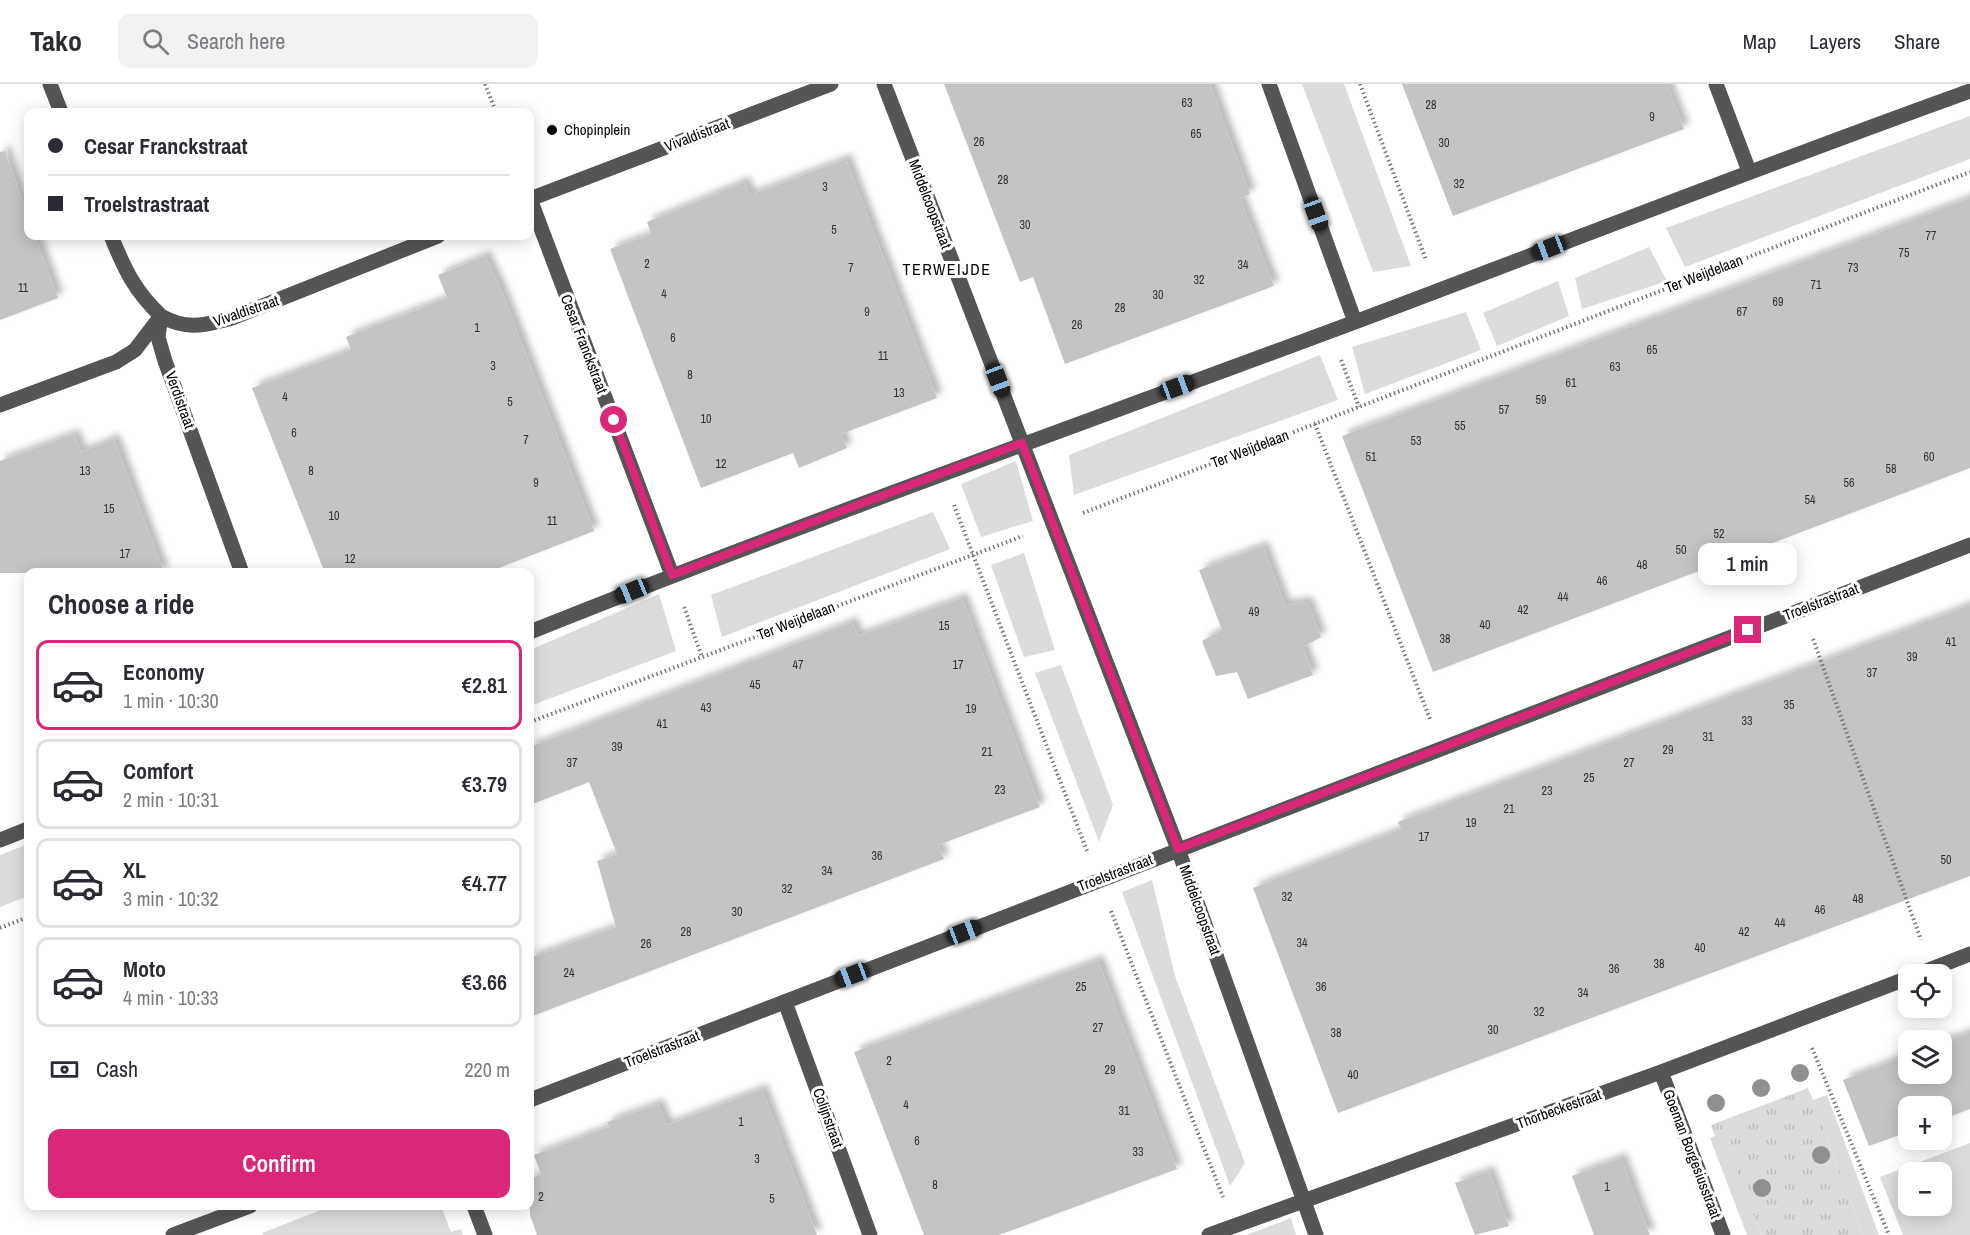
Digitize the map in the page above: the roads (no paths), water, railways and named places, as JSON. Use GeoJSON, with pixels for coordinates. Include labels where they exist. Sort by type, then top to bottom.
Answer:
{"type":"FeatureCollection","features":[{"type":"Feature","properties":{"kind":"street"},"geometry":{"type":"LineString","coordinates":[[50,84],[59,108]]}},
{"type":"Feature","properties":{"kind":"street","name":"Vivaldistraat"},"geometry":{"type":"LineString","coordinates":[[534,197],[831,84]]}},
{"type":"Feature","properties":{"kind":"street","name":"Middelcoopstraat"},"geometry":{"type":"LineString","coordinates":[[884,84],[1178,849],[1316,1235]]}},
{"type":"Feature","properties":{"kind":"street"},"geometry":{"type":"LineString","coordinates":[[1269,84],[1355,322]]}},
{"type":"Feature","properties":{"kind":"street"},"geometry":{"type":"LineString","coordinates":[[1716,84],[1749,171]]}},
{"type":"Feature","properties":{"kind":"street"},"geometry":{"type":"LineString","coordinates":[[534,630],[672,575],[1022,443],[1355,322],[1749,171],[1970,91]]}},
{"type":"Feature","properties":{"kind":"street","name":"Cesar Franckstraat"},"geometry":{"type":"LineString","coordinates":[[534,210],[672,575]]}},
{"type":"Feature","properties":{"kind":"street"},"geometry":{"type":"LineString","coordinates":[[0,405],[116,362],[135,350],[161,316],[142,297],[128,278],[113,240]]}},
{"type":"Feature","properties":{"kind":"street","name":"Vivaldistraat"},"geometry":{"type":"LineString","coordinates":[[161,316],[178,326],[203,326],[232,318],[428,240]]}},
{"type":"Feature","properties":{"kind":"street","name":"Verdistraat"},"geometry":{"type":"LineString","coordinates":[[161,316],[158,337],[165,361],[240,568]]}},
{"type":"Feature","properties":{"kind":"street","name":"Troelstrastraat"},"geometry":{"type":"LineString","coordinates":[[534,1098],[1970,545]]}},
{"type":"Feature","properties":{"kind":"street"},"geometry":{"type":"LineString","coordinates":[[0,840],[24,831]]}},
{"type":"Feature","properties":{"kind":"street"},"geometry":{"type":"LineString","coordinates":[[1945,964],[1970,954]]}},
{"type":"Feature","properties":{"kind":"street","name":"Thorbeckestraat"},"geometry":{"type":"LineString","coordinates":[[1209,1235],[1661,1072],[1898,982]]}},
{"type":"Feature","properties":{"kind":"street","name":"Colijnstraat"},"geometry":{"type":"LineString","coordinates":[[786,1002],[870,1235]]}},
{"type":"Feature","properties":{"kind":"street","name":"Goeman Borgesiusstraat"},"geometry":{"type":"LineString","coordinates":[[1661,1072],[1723,1235]]}},
{"type":"Feature","properties":{"kind":"street"},"geometry":{"type":"LineString","coordinates":[[173,1235],[239,1210]]}},
{"type":"Feature","properties":{"kind":"street"},"geometry":{"type":"LineString","coordinates":[[476,1210],[485,1235]]}},
{"type":"Feature","properties":{"kind":"place","name":"Chopinplein"},"geometry":{"type":"Point","coordinates":[552,130]}},
{"type":"Feature","properties":{"kind":"district","name":"TERWEIJDE"},"geometry":{"type":"Point","coordinates":[947,269]}}]}
